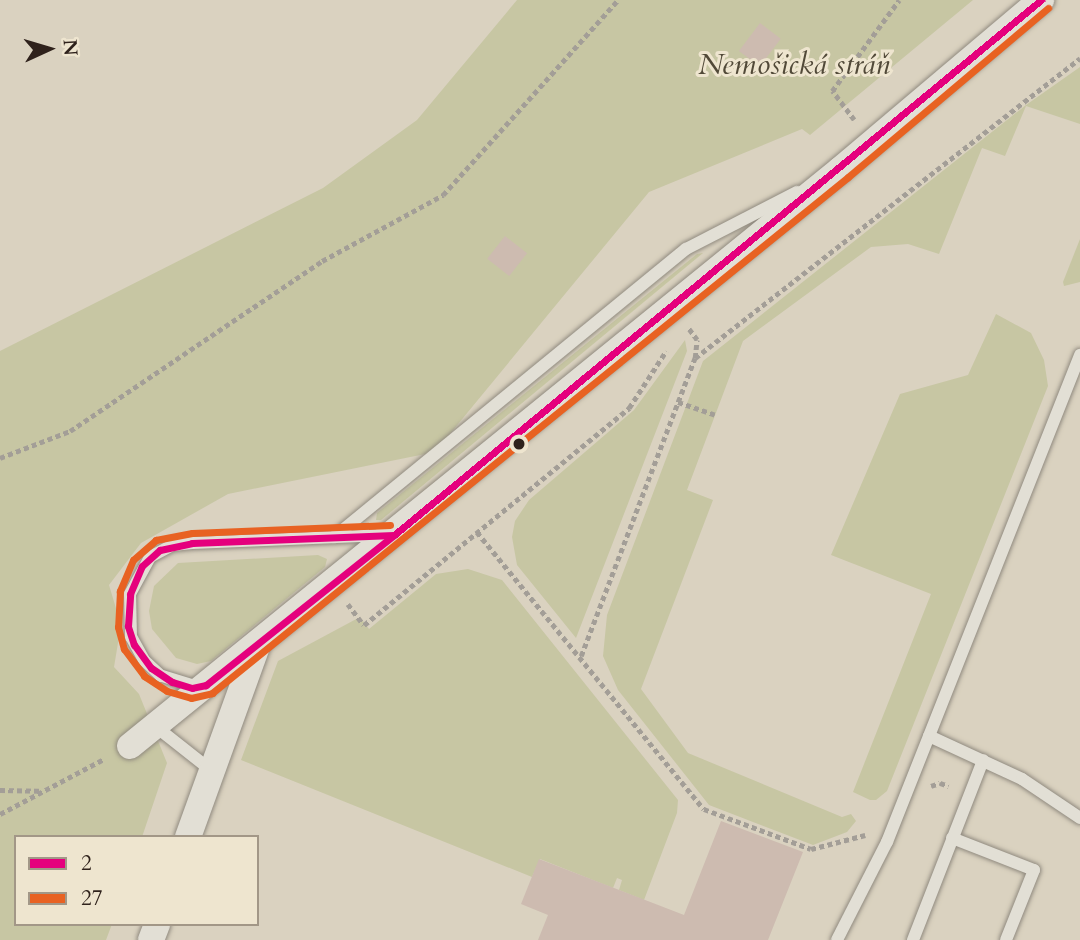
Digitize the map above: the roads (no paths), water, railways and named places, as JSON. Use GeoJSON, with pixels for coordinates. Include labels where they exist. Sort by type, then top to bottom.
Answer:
{"type":"FeatureCollection","features":[{"type":"Feature","properties":{"kind":"street"},"geometry":{"type":"LineString","coordinates":[[130,746],[394,535],[841,169],[1041,0]]}},
{"type":"Feature","properties":{"kind":"street"},"geometry":{"type":"LineString","coordinates":[[189,835],[257,646]]}},
{"type":"Feature","properties":{"kind":"lane"},"geometry":{"type":"LineString","coordinates":[[334,537],[686,249],[841,169]]}},
{"type":"Feature","properties":{"kind":"lane"},"geometry":{"type":"LineString","coordinates":[[837,940],[887,842],[1080,355]]}},
{"type":"Feature","properties":{"kind":"lane"},"geometry":{"type":"LineString","coordinates":[[206,685],[192,688],[172,682],[151,668],[134,645],[128,604],[142,566],[160,550],[173,545],[394,535]]}},
{"type":"Feature","properties":{"kind":"lane"},"geometry":{"type":"LineString","coordinates":[[155,726],[212,772]]}},
{"type":"Feature","properties":{"kind":"lane"},"geometry":{"type":"LineString","coordinates":[[929,736],[1022,779],[1080,818]]}},
{"type":"Feature","properties":{"kind":"lane"},"geometry":{"type":"LineString","coordinates":[[913,940],[983,760]]}},
{"type":"Feature","properties":{"kind":"lane"},"geometry":{"type":"LineString","coordinates":[[953,838],[1034,870],[1006,940]]}},
{"type":"Feature","properties":{"kind":"park label","name":"Nemošická stráň"},"geometry":{"type":"Point","coordinates":[794,65]}}]}
